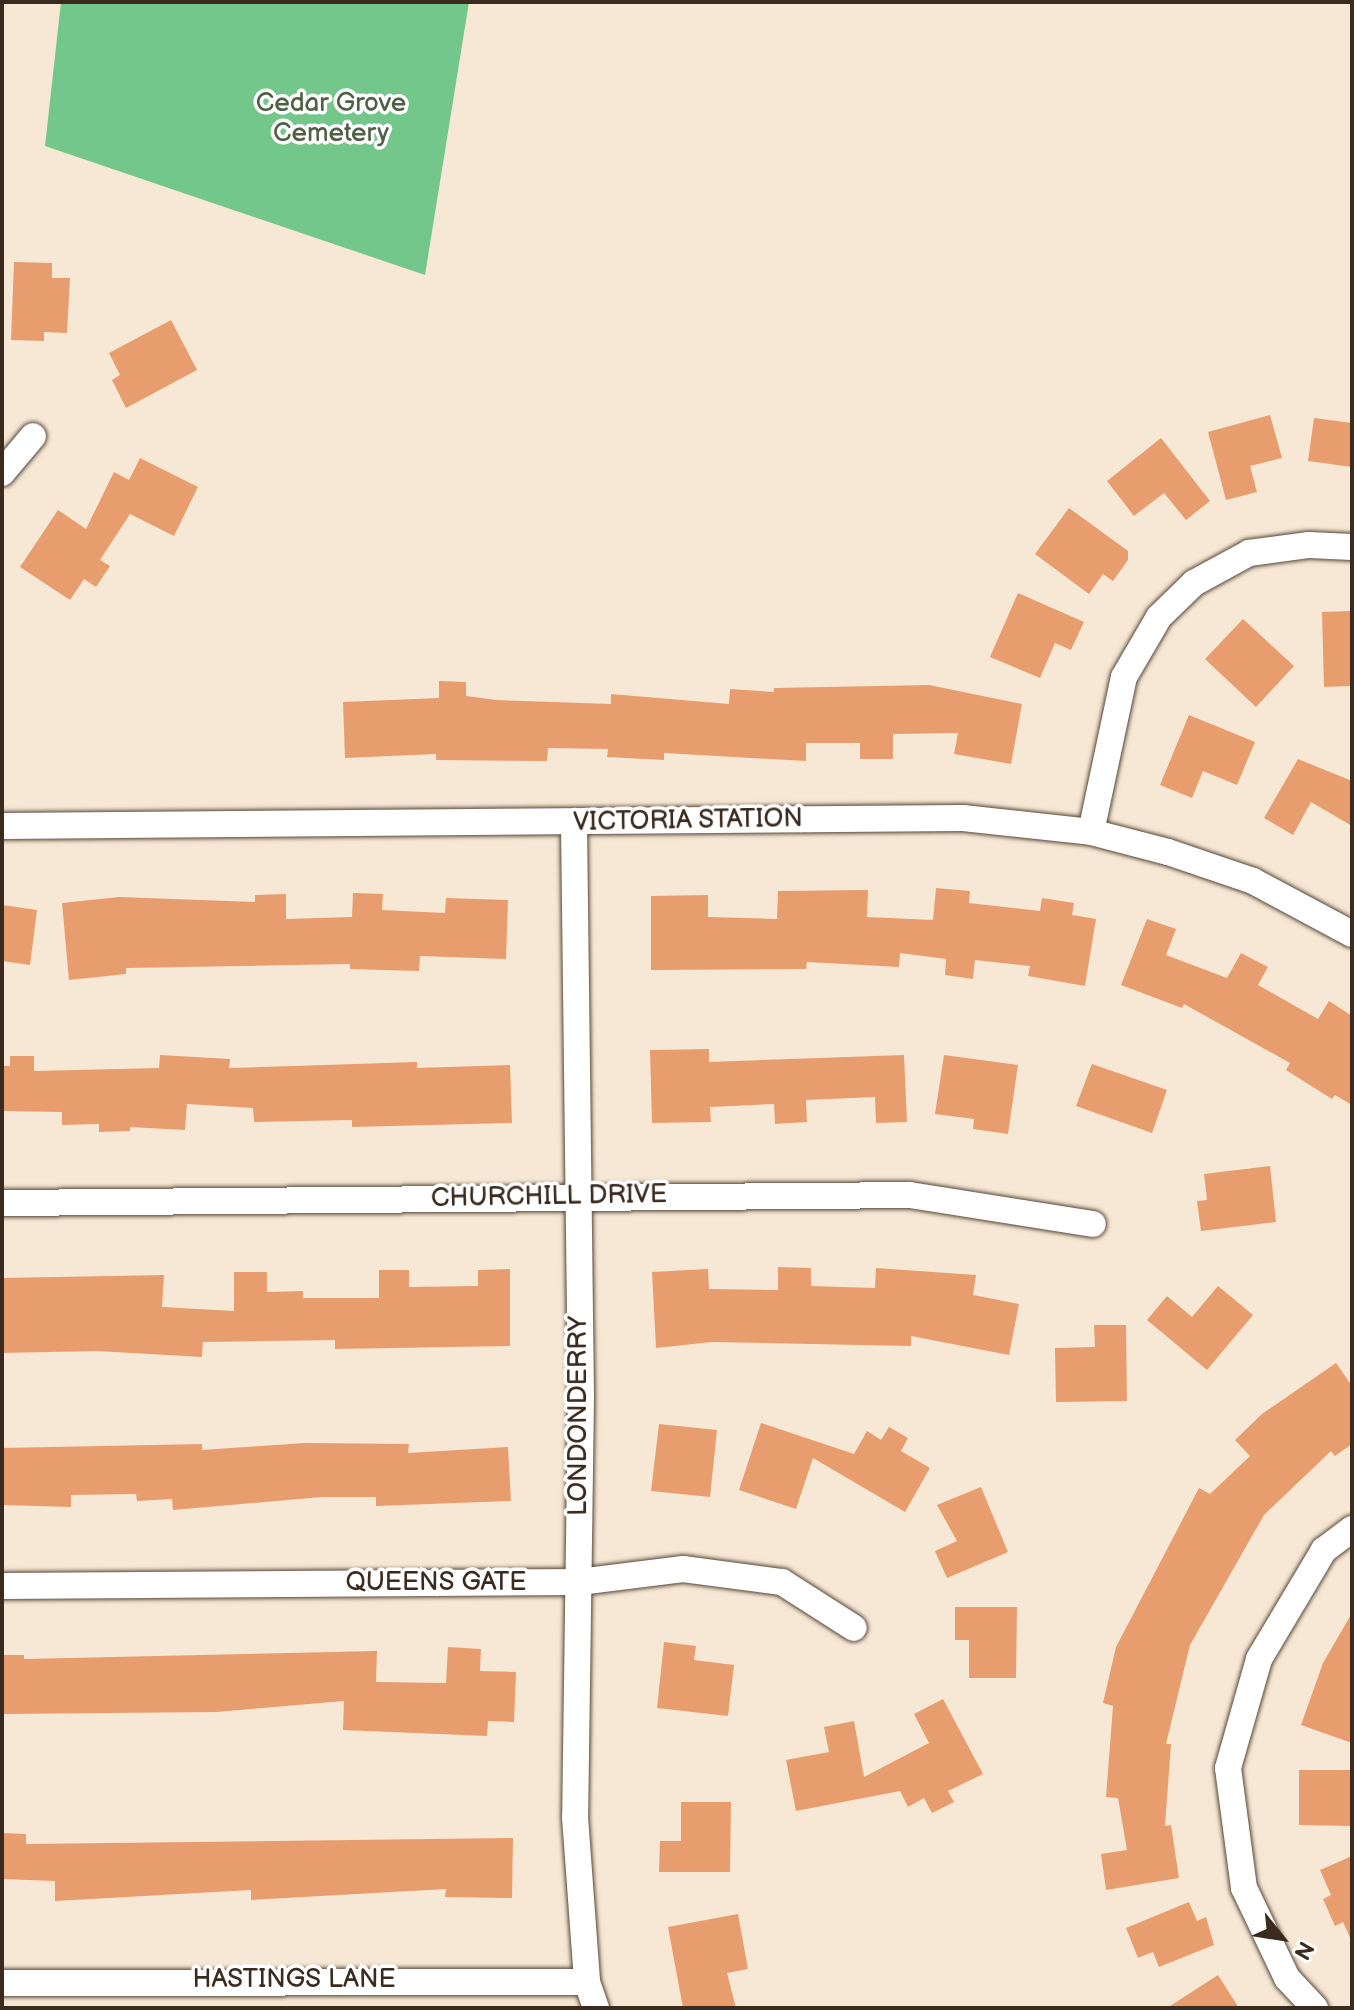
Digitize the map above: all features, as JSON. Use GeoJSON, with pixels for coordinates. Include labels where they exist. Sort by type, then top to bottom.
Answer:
{"type":"FeatureCollection","features":[{"type":"Feature","properties":{"kind":"street"},"geometry":{"type":"LineString","coordinates":[[2,473],[33,436]]}},
{"type":"Feature","properties":{"kind":"street"},"geometry":{"type":"LineString","coordinates":[[1091,832],[1124,677],[1159,617],[1194,583],[1249,553],[1352,547]]}},
{"type":"Feature","properties":{"kind":"street","name":"VICTORIA STATION"},"geometry":{"type":"LineString","coordinates":[[2,826],[963,818],[1091,832],[1253,881],[1352,934]]}},
{"type":"Feature","properties":{"kind":"street","name":"LONDONDERRY"},"geometry":{"type":"LineString","coordinates":[[574,823],[579,1582],[575,1817],[587,1982],[596,2008]]}},
{"type":"Feature","properties":{"kind":"street","name":"CHURCHILL DRIVE"},"geometry":{"type":"LineString","coordinates":[[2,1203],[910,1195],[1093,1224]]}},
{"type":"Feature","properties":{"kind":"street"},"geometry":{"type":"LineString","coordinates":[[1315,2008],[1287,1978],[1244,1888],[1228,1768],[1259,1659],[1324,1550],[1352,1529]]}},
{"type":"Feature","properties":{"kind":"street","name":"QUEENS GATE"},"geometry":{"type":"LineString","coordinates":[[2,1586],[579,1582],[683,1569],[782,1582],[854,1628]]}},
{"type":"Feature","properties":{"kind":"street","name":"HASTINGS LANE"},"geometry":{"type":"LineString","coordinates":[[2,1983],[313,1979],[587,1982]]}},
{"type":"Feature","properties":{"kind":"green space","name":"Cedar Grove Cemetery"},"geometry":{"type":"Polygon","coordinates":[[[61,2],[469,2],[425,275],[45,146],[61,2]]]}},
{"type":"Feature","properties":{"kind":"building"},"geometry":{"type":"Polygon","coordinates":[[[14,262],[52,263],[52,278],[70,278],[67,333],[44,332],[44,341],[11,340],[14,262]]]}},
{"type":"Feature","properties":{"kind":"building"},"geometry":{"type":"Polygon","coordinates":[[[171,320],[197,370],[126,408],[112,380],[120,375],[109,353],[171,320]]]}},
{"type":"Feature","properties":{"kind":"building"},"geometry":{"type":"Polygon","coordinates":[[[1270,415],[1282,458],[1250,466],[1257,492],[1226,500],[1208,432],[1270,415]]]}},
{"type":"Feature","properties":{"kind":"building"},"geometry":{"type":"Polygon","coordinates":[[[1314,418],[1352,423],[1352,467],[1308,461],[1314,418]]]}},
{"type":"Feature","properties":{"kind":"building"},"geometry":{"type":"Polygon","coordinates":[[[1161,438],[1210,501],[1186,520],[1164,493],[1134,516],[1107,481],[1161,438]]]}},
{"type":"Feature","properties":{"kind":"building"},"geometry":{"type":"Polygon","coordinates":[[[140,458],[198,487],[174,536],[130,514],[100,560],[110,566],[96,587],[84,579],[70,600],[20,567],[58,510],[86,529],[114,472],[129,480],[140,458]]]}},
{"type":"Feature","properties":{"kind":"building"},"geometry":{"type":"Polygon","coordinates":[[[1069,508],[1128,551],[1128,560],[1113,581],[1103,574],[1089,594],[1035,554],[1069,508]]]}},
{"type":"Feature","properties":{"kind":"building"},"geometry":{"type":"Polygon","coordinates":[[[1018,593],[1084,622],[1071,650],[1055,643],[1040,678],[990,657],[1018,593]]]}},
{"type":"Feature","properties":{"kind":"building"},"geometry":{"type":"Polygon","coordinates":[[[1352,611],[1352,686],[1324,687],[1322,612],[1352,611]]]}},
{"type":"Feature","properties":{"kind":"building"},"geometry":{"type":"Polygon","coordinates":[[[1243,619],[1294,666],[1256,707],[1205,659],[1243,619]]]}},
{"type":"Feature","properties":{"kind":"building"},"geometry":{"type":"Polygon","coordinates":[[[439,681],[466,682],[466,696],[496,700],[611,704],[611,694],[729,704],[730,689],[774,692],[774,688],[929,685],[1022,704],[1011,764],[954,754],[958,733],[893,734],[893,759],[860,759],[860,743],[806,743],[806,761],[664,753],[664,760],[607,757],[608,749],[548,748],[547,761],[436,760],[436,754],[345,758],[343,702],[439,698],[439,681]]]}},
{"type":"Feature","properties":{"kind":"building"},"geometry":{"type":"Polygon","coordinates":[[[1189,715],[1255,742],[1237,785],[1203,771],[1192,798],[1160,785],[1189,715]]]}},
{"type":"Feature","properties":{"kind":"building"},"geometry":{"type":"Polygon","coordinates":[[[1298,759],[1352,781],[1352,826],[1311,802],[1293,835],[1264,818],[1298,759]]]}},
{"type":"Feature","properties":{"kind":"building"},"geometry":{"type":"Polygon","coordinates":[[[936,888],[970,891],[969,903],[1040,911],[1042,898],[1074,903],[1072,915],[1096,919],[1085,986],[1028,976],[1030,966],[975,960],[973,979],[945,975],[946,959],[900,953],[899,967],[807,962],[806,969],[651,970],[651,896],[708,895],[708,917],[777,919],[778,891],[868,890],[867,917],[933,920],[936,888]]]}},
{"type":"Feature","properties":{"kind":"building"},"geometry":{"type":"Polygon","coordinates":[[[353,893],[383,894],[382,910],[445,913],[446,898],[508,900],[506,959],[420,956],[419,971],[350,969],[350,964],[126,968],[126,974],[69,980],[62,903],[119,897],[255,902],[255,895],[286,894],[286,919],[352,917],[353,893]]]}},
{"type":"Feature","properties":{"kind":"building"},"geometry":{"type":"Polygon","coordinates":[[[2,905],[37,910],[30,965],[2,961],[2,905]]]}},
{"type":"Feature","properties":{"kind":"building"},"geometry":{"type":"Polygon","coordinates":[[[1147,919],[1176,929],[1166,955],[1227,978],[1241,953],[1268,967],[1258,985],[1318,1019],[1329,1001],[1352,1016],[1352,1105],[1335,1095],[1332,1099],[1286,1070],[1290,1063],[1184,1004],[1182,1008],[1121,985],[1147,919]]]}},
{"type":"Feature","properties":{"kind":"building"},"geometry":{"type":"Polygon","coordinates":[[[709,1049],[709,1062],[904,1055],[907,1122],[876,1123],[875,1097],[806,1100],[807,1122],[775,1124],[774,1104],[710,1107],[711,1122],[652,1123],[650,1050],[709,1049]]]}},
{"type":"Feature","properties":{"kind":"building"},"geometry":{"type":"Polygon","coordinates":[[[160,1055],[230,1059],[229,1068],[417,1062],[417,1068],[510,1065],[512,1123],[352,1127],[352,1120],[254,1122],[253,1108],[187,1104],[185,1130],[130,1127],[130,1131],[99,1132],[99,1124],[62,1125],[62,1112],[2,1111],[2,1066],[10,1066],[10,1056],[34,1056],[34,1071],[159,1068],[160,1055]]]}},
{"type":"Feature","properties":{"kind":"building"},"geometry":{"type":"Polygon","coordinates":[[[944,1055],[1018,1065],[1008,1134],[973,1129],[974,1119],[935,1114],[944,1055]]]}},
{"type":"Feature","properties":{"kind":"building"},"geometry":{"type":"Polygon","coordinates":[[[1092,1064],[1167,1090],[1152,1133],[1076,1106],[1092,1064]]]}},
{"type":"Feature","properties":{"kind":"building"},"geometry":{"type":"Polygon","coordinates":[[[1270,1166],[1276,1222],[1201,1231],[1197,1201],[1207,1200],[1204,1174],[1270,1166]]]}},
{"type":"Feature","properties":{"kind":"building"},"geometry":{"type":"Polygon","coordinates":[[[778,1267],[811,1268],[811,1286],[875,1288],[876,1268],[976,1275],[973,1295],[1019,1304],[1009,1355],[911,1336],[911,1346],[712,1342],[656,1348],[652,1272],[708,1269],[709,1289],[778,1290],[778,1267]]]}},
{"type":"Feature","properties":{"kind":"building"},"geometry":{"type":"Polygon","coordinates":[[[510,1269],[510,1346],[335,1349],[335,1340],[203,1342],[202,1357],[97,1351],[2,1353],[2,1278],[164,1275],[162,1307],[234,1311],[234,1272],[267,1272],[267,1292],[303,1291],[303,1298],[379,1298],[379,1270],[409,1270],[409,1287],[478,1286],[478,1270],[510,1269]]]}},
{"type":"Feature","properties":{"kind":"building"},"geometry":{"type":"Polygon","coordinates":[[[1218,1286],[1253,1315],[1207,1370],[1147,1320],[1167,1296],[1192,1317],[1218,1286]]]}},
{"type":"Feature","properties":{"kind":"building"},"geometry":{"type":"Polygon","coordinates":[[[1094,1325],[1126,1325],[1127,1401],[1056,1402],[1055,1348],[1095,1347],[1094,1325]]]}},
{"type":"Feature","properties":{"kind":"building"},"geometry":{"type":"Polygon","coordinates":[[[1336,1363],[1352,1386],[1352,1444],[1335,1456],[1331,1451],[1264,1515],[1190,1645],[1166,1744],[1171,1744],[1165,1826],[1171,1825],[1179,1878],[1106,1890],[1101,1854],[1127,1850],[1118,1798],[1106,1797],[1113,1706],[1103,1703],[1116,1647],[1199,1488],[1210,1494],[1250,1456],[1235,1440],[1262,1414],[1336,1363]]]}},
{"type":"Feature","properties":{"kind":"building"},"geometry":{"type":"Polygon","coordinates":[[[761,1423],[854,1454],[867,1431],[881,1440],[889,1427],[908,1438],[901,1451],[930,1468],[905,1512],[813,1458],[796,1509],[739,1490],[761,1423]]]}},
{"type":"Feature","properties":{"kind":"building"},"geometry":{"type":"Polygon","coordinates":[[[659,1424],[717,1430],[710,1497],[651,1491],[659,1424]]]}},
{"type":"Feature","properties":{"kind":"building"},"geometry":{"type":"Polygon","coordinates":[[[305,1443],[409,1444],[408,1453],[508,1447],[511,1501],[376,1506],[376,1497],[322,1497],[173,1510],[172,1499],[137,1501],[136,1494],[71,1495],[71,1507],[2,1505],[2,1448],[202,1444],[202,1450],[305,1443]]]}},
{"type":"Feature","properties":{"kind":"building"},"geometry":{"type":"Polygon","coordinates":[[[981,1487],[1008,1552],[947,1578],[935,1551],[957,1541],[937,1505],[981,1487]]]}},
{"type":"Feature","properties":{"kind":"building"},"geometry":{"type":"Polygon","coordinates":[[[955,1607],[1017,1607],[1016,1678],[969,1678],[969,1640],[955,1640],[955,1607]]]}},
{"type":"Feature","properties":{"kind":"building"},"geometry":{"type":"Polygon","coordinates":[[[1352,1613],[1352,1743],[1301,1725],[1323,1663],[1352,1613]]]}},
{"type":"Feature","properties":{"kind":"building"},"geometry":{"type":"Polygon","coordinates":[[[664,1642],[696,1646],[694,1660],[734,1665],[728,1716],[657,1708],[664,1642]]]}},
{"type":"Feature","properties":{"kind":"building"},"geometry":{"type":"Polygon","coordinates":[[[448,1647],[481,1649],[480,1671],[516,1672],[514,1722],[488,1721],[487,1736],[343,1730],[344,1701],[217,1712],[2,1714],[2,1655],[24,1655],[24,1659],[377,1651],[376,1682],[446,1683],[448,1647]]]}},
{"type":"Feature","properties":{"kind":"building"},"geometry":{"type":"Polygon","coordinates":[[[943,1699],[983,1774],[948,1791],[954,1802],[932,1813],[924,1798],[908,1807],[900,1791],[796,1811],[786,1760],[829,1752],[824,1727],[854,1721],[864,1777],[929,1743],[914,1714],[943,1699]]]}},
{"type":"Feature","properties":{"kind":"building"},"geometry":{"type":"Polygon","coordinates":[[[1299,1770],[1352,1770],[1352,1826],[1299,1825],[1299,1770]]]}},
{"type":"Feature","properties":{"kind":"building"},"geometry":{"type":"Polygon","coordinates":[[[681,1802],[731,1802],[730,1872],[659,1872],[660,1841],[681,1841],[681,1802]]]}},
{"type":"Feature","properties":{"kind":"building"},"geometry":{"type":"Polygon","coordinates":[[[2,1833],[26,1834],[26,1844],[513,1838],[512,1898],[445,1897],[446,1889],[251,1900],[251,1890],[55,1901],[55,1881],[2,1879],[2,1833]]]}},
{"type":"Feature","properties":{"kind":"building"},"geometry":{"type":"Polygon","coordinates":[[[1352,1856],[1352,1942],[1343,1922],[1335,1926],[1323,1899],[1331,1895],[1320,1870],[1352,1856]]]}},
{"type":"Feature","properties":{"kind":"building"},"geometry":{"type":"Polygon","coordinates":[[[1189,1902],[1197,1921],[1206,1917],[1214,1945],[1159,1967],[1153,1952],[1138,1958],[1126,1928],[1189,1902]]]}},
{"type":"Feature","properties":{"kind":"building"},"geometry":{"type":"Polygon","coordinates":[[[738,1914],[748,1969],[727,1973],[736,2008],[683,2008],[668,1927],[738,1914]]]}},
{"type":"Feature","properties":{"kind":"building"},"geometry":{"type":"Polygon","coordinates":[[[1218,1975],[1239,2008],[1167,2008],[1218,1975]]]}}]}
